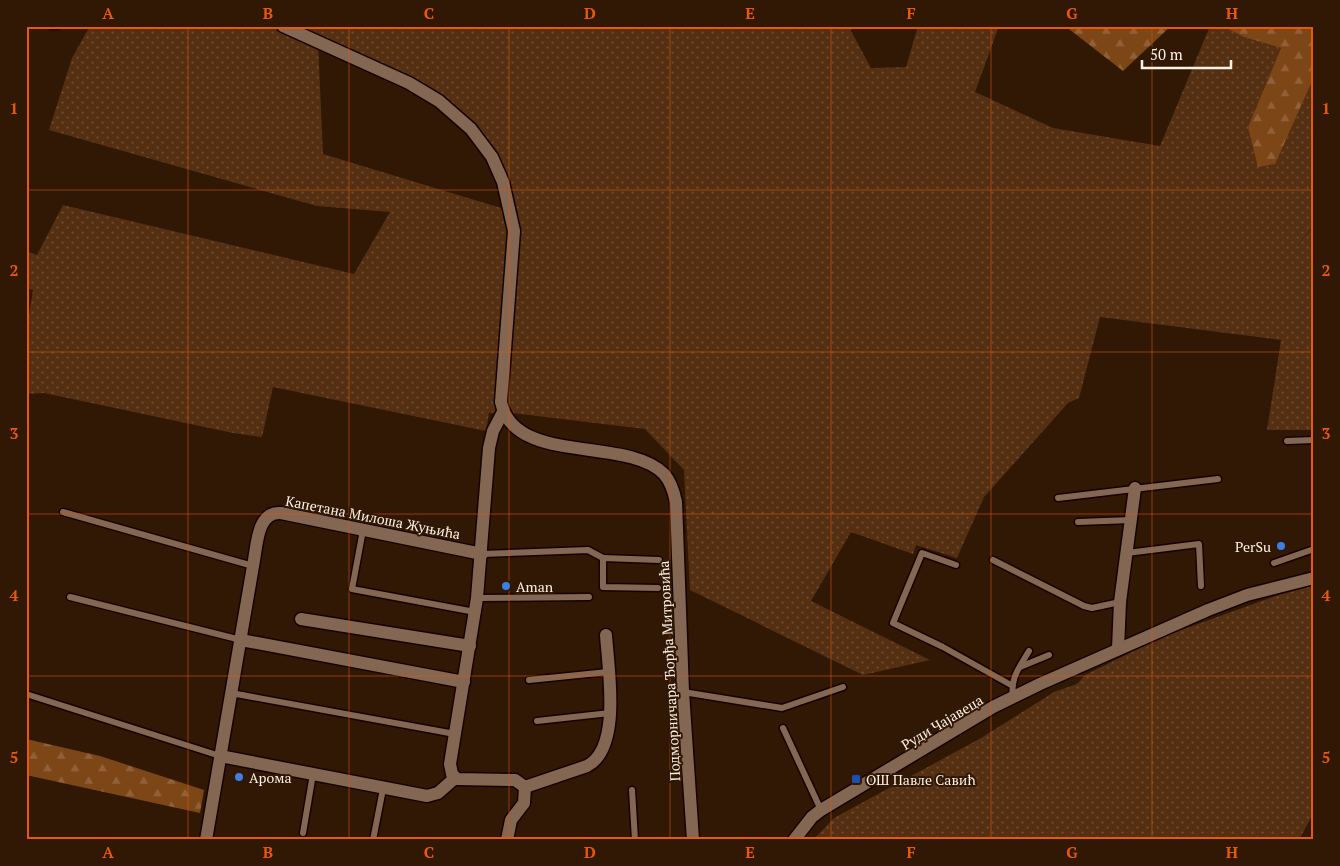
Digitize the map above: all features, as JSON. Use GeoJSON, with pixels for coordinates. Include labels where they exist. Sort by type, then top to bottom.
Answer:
{"type":"FeatureCollection","features":[{"type":"Feature","properties":{"kind":"street"},"geometry":{"type":"LineString","coordinates":[[283,26],[409,83],[432,97],[471,129],[492,157],[503,182],[514,231],[501,402],[503,412],[493,431],[489,448],[477,598],[450,764],[455,778]]}},
{"type":"Feature","properties":{"kind":"street","name":"Подморничара Ђорђа Митровића"},"geometry":{"type":"LineString","coordinates":[[503,412],[518,428],[540,440],[648,463],[664,474],[676,502],[683,692],[693,840]]}},
{"type":"Feature","properties":{"kind":"street"},"geometry":{"type":"LineString","coordinates":[[1118,649],[1120,602],[1135,488]]}},
{"type":"Feature","properties":{"kind":"street","name":"Капетана Милоша Жуњића"},"geometry":{"type":"LineString","coordinates":[[206,840],[253,566],[263,521],[272,512],[482,554]]}},
{"type":"Feature","properties":{"kind":"street","name":"Руди Чајавеца"},"geometry":{"type":"LineString","coordinates":[[794,840],[812,817],[822,810],[1012,691],[1247,595],[1314,578]]}},
{"type":"Feature","properties":{"kind":"street"},"geometry":{"type":"LineString","coordinates":[[301,619],[470,646]]}},
{"type":"Feature","properties":{"kind":"street"},"geometry":{"type":"LineString","coordinates":[[525,787],[592,764],[606,741],[610,713],[606,635]]}},
{"type":"Feature","properties":{"kind":"street"},"geometry":{"type":"LineString","coordinates":[[241,640],[464,682]]}},
{"type":"Feature","properties":{"kind":"street"},"geometry":{"type":"LineString","coordinates":[[220,756],[383,788],[432,795],[443,789],[455,778]]}},
{"type":"Feature","properties":{"kind":"street"},"geometry":{"type":"LineString","coordinates":[[455,778],[461,780],[515,780],[525,787]]}},
{"type":"Feature","properties":{"kind":"street"},"geometry":{"type":"LineString","coordinates":[[507,840],[511,820],[524,803],[525,787]]}},
{"type":"Feature","properties":{"kind":"lane"},"geometry":{"type":"LineString","coordinates":[[52,26],[57,26]]}},
{"type":"Feature","properties":{"kind":"lane"},"geometry":{"type":"LineString","coordinates":[[1287,441],[1314,440]]}},
{"type":"Feature","properties":{"kind":"lane"},"geometry":{"type":"LineString","coordinates":[[1058,498],[1218,479]]}},
{"type":"Feature","properties":{"kind":"lane"},"geometry":{"type":"LineString","coordinates":[[63,512],[253,566]]}},
{"type":"Feature","properties":{"kind":"lane"},"geometry":{"type":"LineString","coordinates":[[1078,522],[1131,520]]}},
{"type":"Feature","properties":{"kind":"lane"},"geometry":{"type":"LineString","coordinates":[[363,530],[352,589],[475,612]]}},
{"type":"Feature","properties":{"kind":"lane"},"geometry":{"type":"LineString","coordinates":[[1127,553],[1199,544],[1201,586]]}},
{"type":"Feature","properties":{"kind":"lane"},"geometry":{"type":"LineString","coordinates":[[1274,563],[1314,549]]}},
{"type":"Feature","properties":{"kind":"lane"},"geometry":{"type":"LineString","coordinates":[[482,554],[588,550],[602,558],[659,560]]}},
{"type":"Feature","properties":{"kind":"lane"},"geometry":{"type":"LineString","coordinates":[[956,565],[922,553],[892,623],[943,647],[1012,691],[1020,668],[1029,651]]}},
{"type":"Feature","properties":{"kind":"lane"},"geometry":{"type":"LineString","coordinates":[[602,558],[603,587],[658,588]]}},
{"type":"Feature","properties":{"kind":"lane"},"geometry":{"type":"LineString","coordinates":[[993,560],[1084,606],[1092,608],[1120,602]]}},
{"type":"Feature","properties":{"kind":"lane"},"geometry":{"type":"LineString","coordinates":[[70,597],[241,640]]}},
{"type":"Feature","properties":{"kind":"lane"},"geometry":{"type":"LineString","coordinates":[[477,598],[589,597]]}},
{"type":"Feature","properties":{"kind":"lane"},"geometry":{"type":"LineString","coordinates":[[1020,668],[1049,655]]}},
{"type":"Feature","properties":{"kind":"lane"},"geometry":{"type":"LineString","coordinates":[[529,680],[608,672]]}},
{"type":"Feature","properties":{"kind":"lane"},"geometry":{"type":"LineString","coordinates":[[683,692],[782,708],[842,687]]}},
{"type":"Feature","properties":{"kind":"lane"},"geometry":{"type":"LineString","coordinates":[[231,693],[455,734]]}},
{"type":"Feature","properties":{"kind":"lane"},"geometry":{"type":"LineString","coordinates":[[26,694],[220,756]]}},
{"type":"Feature","properties":{"kind":"lane"},"geometry":{"type":"LineString","coordinates":[[536,721],[610,713]]}},
{"type":"Feature","properties":{"kind":"lane"},"geometry":{"type":"LineString","coordinates":[[783,728],[822,810]]}},
{"type":"Feature","properties":{"kind":"lane"},"geometry":{"type":"LineString","coordinates":[[303,832],[312,774]]}},
{"type":"Feature","properties":{"kind":"lane"},"geometry":{"type":"LineString","coordinates":[[372,840],[383,788]]}},
{"type":"Feature","properties":{"kind":"lane"},"geometry":{"type":"LineString","coordinates":[[632,790],[635,840]]}},
{"type":"Feature","properties":{"kind":"shaded area"},"geometry":{"type":"Polygon","coordinates":[[[90,26],[851,26],[851,31],[871,68],[906,67],[918,26],[999,26],[975,92],[1053,128],[1160,146],[1210,26],[1222,26],[1245,37],[1281,48],[1248,127],[1275,163],[1314,77],[1314,225],[1296,247],[1314,226],[1314,430],[1267,430],[1281,340],[1100,317],[1079,398],[1068,403],[984,497],[957,558],[916,545],[913,554],[851,532],[811,601],[930,660],[863,675],[690,590],[684,470],[645,429],[503,412],[489,413],[486,431],[273,387],[262,437],[233,433],[44,393],[26,394],[26,334],[33,290],[26,288],[26,251],[37,255],[63,205],[354,274],[390,212],[317,206],[49,130],[72,58],[90,26]],[[318,42],[323,154],[511,211],[492,157],[455,114],[318,42]]]}},
{"type":"Feature","properties":{"kind":"shaded area"},"geometry":{"type":"Polygon","coordinates":[[[1314,582],[1314,812],[1299,840],[813,840],[834,818],[981,738],[1054,692],[1077,684],[1085,675],[1162,637],[1314,582]]]}},
{"type":"Feature","properties":{"kind":"green space"},"geometry":{"type":"Polygon","coordinates":[[[1065,26],[1171,26],[1123,71],[1065,26]]]}},
{"type":"Feature","properties":{"kind":"green space"},"geometry":{"type":"Polygon","coordinates":[[[1222,26],[1314,26],[1314,77],[1275,164],[1258,167],[1248,127],[1281,48],[1244,37],[1222,26]]]}},
{"type":"Feature","properties":{"kind":"green space"},"geometry":{"type":"Polygon","coordinates":[[[26,739],[100,756],[204,790],[200,813],[26,775],[26,739]]]}},
{"type":"Feature","properties":{"kind":"place","name":"PerSu"},"geometry":{"type":"Point","coordinates":[1281,546]}},
{"type":"Feature","properties":{"kind":"place","name":"Aman"},"geometry":{"type":"Point","coordinates":[506,586]}},
{"type":"Feature","properties":{"kind":"place","name":"Арома"},"geometry":{"type":"Point","coordinates":[239,777]}},
{"type":"Feature","properties":{"kind":"place","name":"ОШ Павле Савић"},"geometry":{"type":"Point","coordinates":[856,779]}}]}
